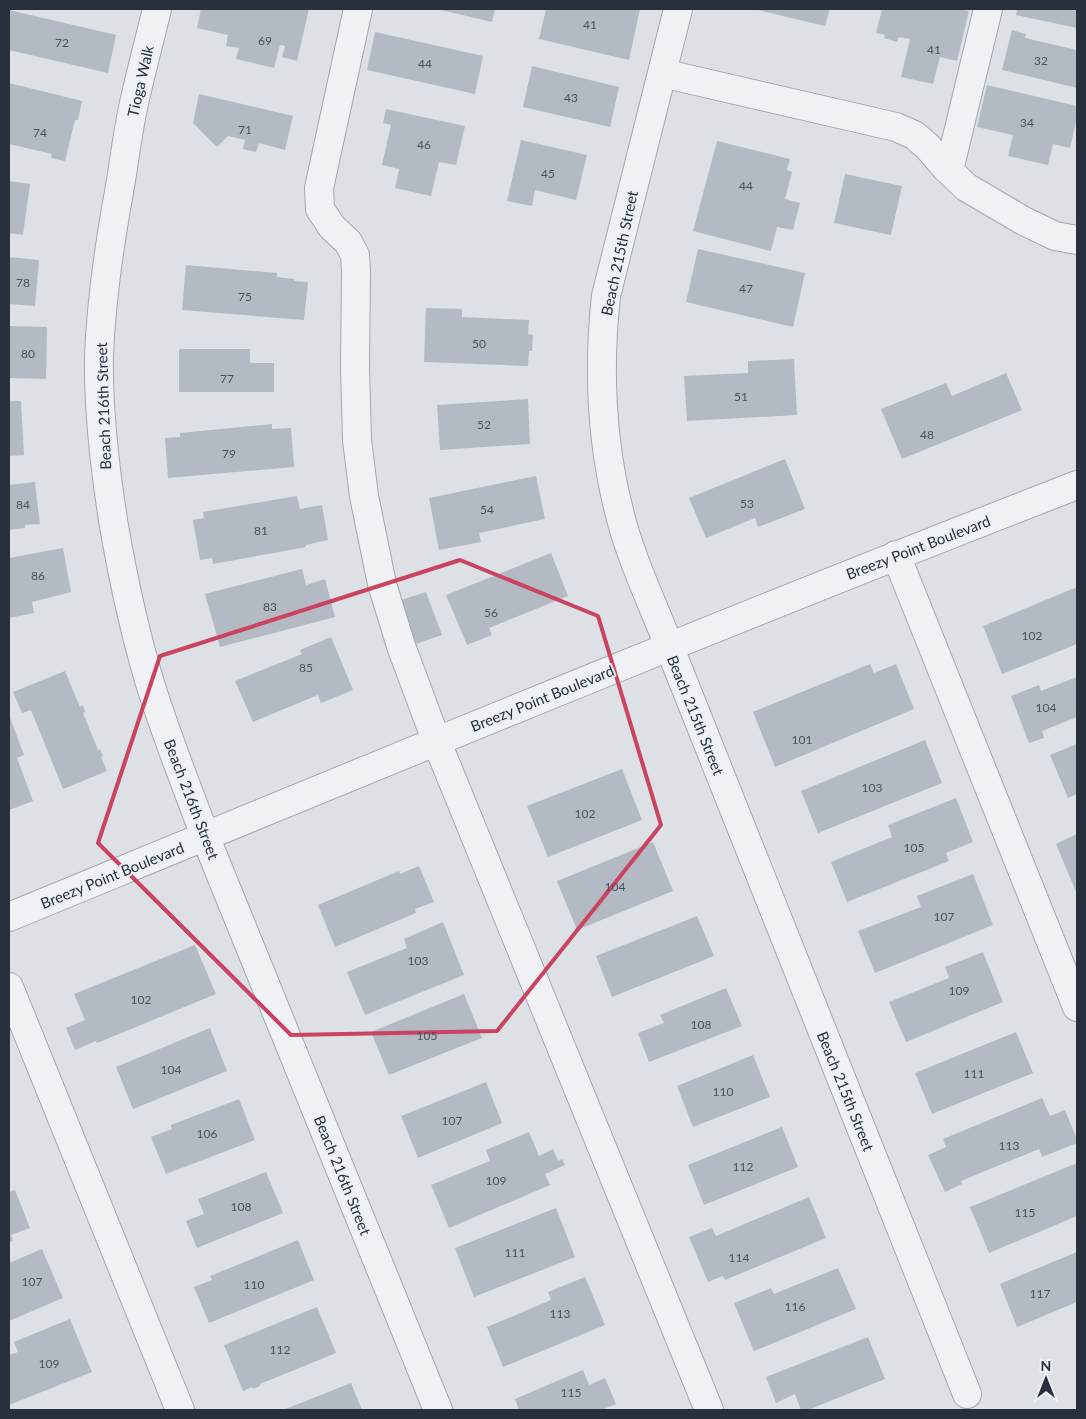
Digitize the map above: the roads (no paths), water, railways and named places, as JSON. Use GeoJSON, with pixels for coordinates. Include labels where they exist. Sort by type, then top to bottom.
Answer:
{"type":"FeatureCollection","features":[{"type":"Feature","properties":{"kind":"street","name":"Tioga Walk"},"geometry":{"type":"LineString","coordinates":[[124,154],[157,9]]}},
{"type":"Feature","properties":{"kind":"street"},"geometry":{"type":"LineString","coordinates":[[358,9],[319,188],[320,209],[332,227],[348,242],[355,255],[357,431],[364,496],[382,584],[401,646],[436,740],[709,1410]]}},
{"type":"Feature","properties":{"kind":"street","name":"Beach 215th Street"},"geometry":{"type":"LineString","coordinates":[[678,9],[610,278],[603,328],[601,368],[602,410],[606,446],[619,512],[669,646],[967,1394]]}},
{"type":"Feature","properties":{"kind":"street"},"geometry":{"type":"LineString","coordinates":[[949,170],[988,9]]}},
{"type":"Feature","properties":{"kind":"street"},"geometry":{"type":"LineString","coordinates":[[662,73],[896,127],[914,135],[927,146],[966,187],[1022,220],[1055,236],[1077,240]]}},
{"type":"Feature","properties":{"kind":"street","name":"Beach 216th Street"},"geometry":{"type":"LineString","coordinates":[[124,154],[108,257],[99,358],[105,471],[122,574],[134,628],[149,681],[205,836],[438,1410]]}},
{"type":"Feature","properties":{"kind":"street","name":"Breezy Point Boulevard"},"geometry":{"type":"LineString","coordinates":[[9,917],[436,740],[896,555],[1077,485]]}},
{"type":"Feature","properties":{"kind":"street"},"geometry":{"type":"LineString","coordinates":[[896,555],[1077,1007]]}},
{"type":"Feature","properties":{"kind":"street"},"geometry":{"type":"LineString","coordinates":[[9,987],[180,1410]]}}]}
